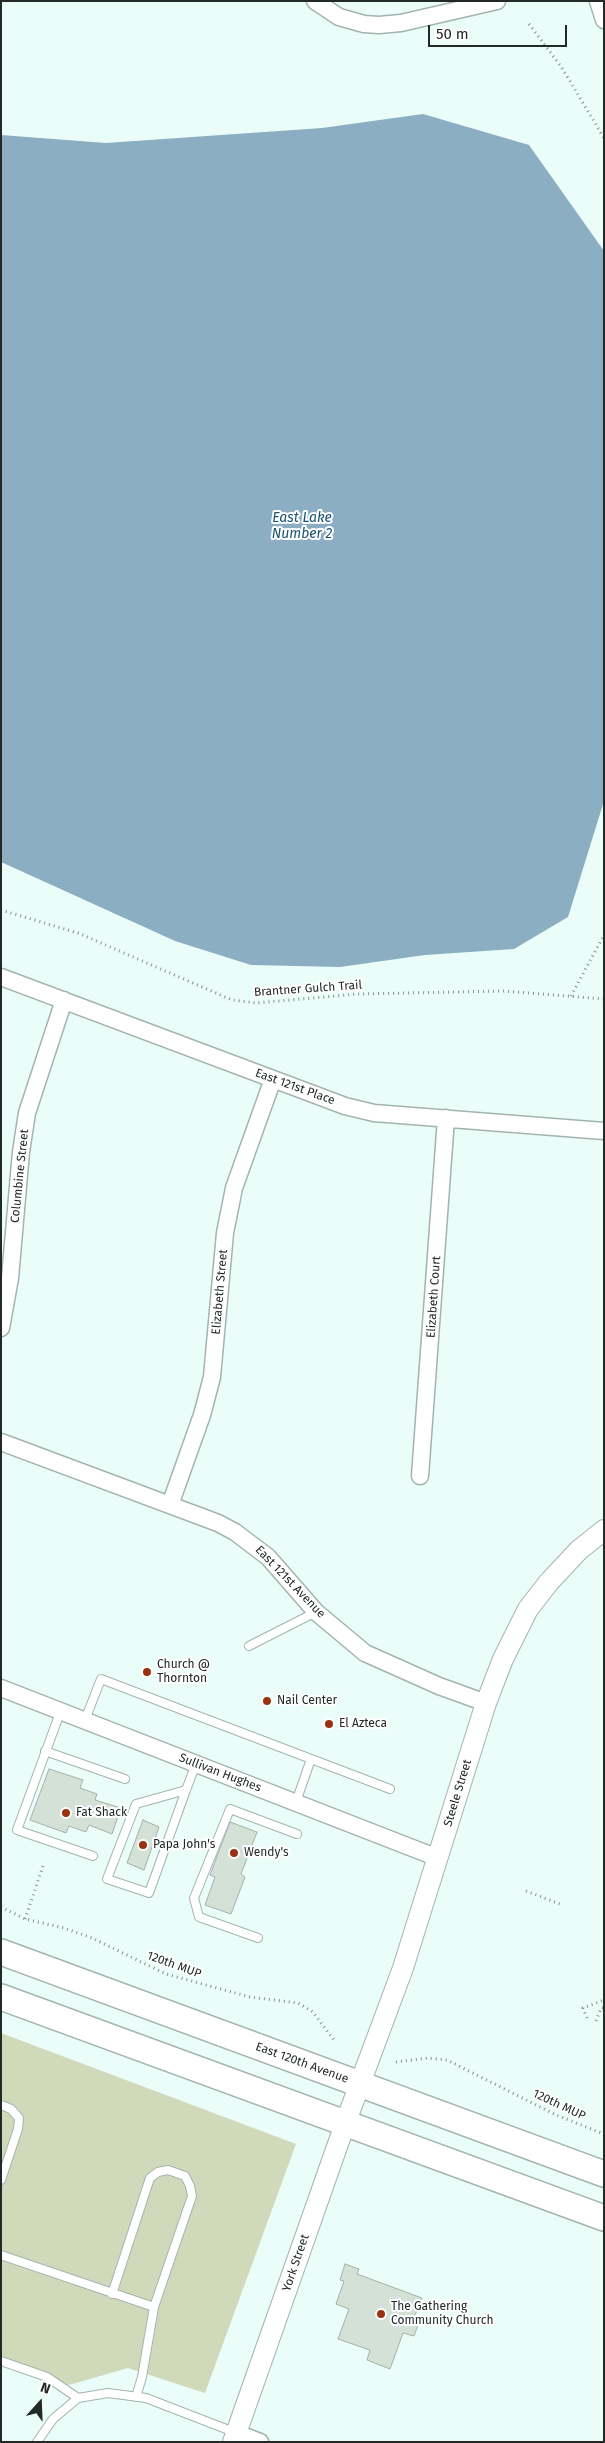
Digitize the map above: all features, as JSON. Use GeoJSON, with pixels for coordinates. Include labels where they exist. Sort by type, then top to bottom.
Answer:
{"type":"FeatureCollection","features":[{"type":"Feature","properties":{"kind":"main road","name":"East 120th Avenue"},"geometry":{"type":"LineString","coordinates":[[1,1952],[604,2174]]}},
{"type":"Feature","properties":{"kind":"main road"},"geometry":{"type":"LineString","coordinates":[[1,1997],[604,2218]]}},
{"type":"Feature","properties":{"kind":"street"},"geometry":{"type":"LineString","coordinates":[[316,1],[339,17],[364,24],[379,25],[402,24],[497,1]]}},
{"type":"Feature","properties":{"kind":"street"},"geometry":{"type":"LineString","coordinates":[[598,1],[604,20]]}},
{"type":"Feature","properties":{"kind":"street","name":"East 121st Place"},"geometry":{"type":"LineString","coordinates":[[1,977],[345,1106],[374,1113],[604,1131]]}},
{"type":"Feature","properties":{"kind":"street","name":"Columbine Street"},"geometry":{"type":"LineString","coordinates":[[1,1328],[10,1278],[21,1152],[28,1113],[64,1000]]}},
{"type":"Feature","properties":{"kind":"street","name":"Elizabeth Street"},"geometry":{"type":"LineString","coordinates":[[170,1505],[202,1415],[212,1377],[226,1233],[234,1188],[273,1079]]}},
{"type":"Feature","properties":{"kind":"street","name":"Elizabeth Court"},"geometry":{"type":"LineString","coordinates":[[420,1476],[446,1118]]}},
{"type":"Feature","properties":{"kind":"street","name":"East 121st Avenue"},"geometry":{"type":"LineString","coordinates":[[1,1442],[218,1523],[252,1544],[268,1557],[316,1612],[350,1642],[382,1663],[486,1702]]}},
{"type":"Feature","properties":{"kind":"street","name":"Steele Street"},"geometry":{"type":"LineString","coordinates":[[360,2084],[401,1976],[486,1702],[503,1659],[528,1609],[549,1582],[579,1550],[604,1530]]}},
{"type":"Feature","properties":{"kind":"street","name":"Sullivan Hughes"},"geometry":{"type":"LineString","coordinates":[[1,1688],[438,1858]]}},
{"type":"Feature","properties":{"kind":"street","name":"York Street"},"geometry":{"type":"LineString","coordinates":[[235,2437],[360,2084]]}},
{"type":"Feature","properties":{"kind":"street"},"geometry":{"type":"LineString","coordinates":[[235,2437],[260,2442]]}},
{"type":"Feature","properties":{"kind":"lane"},"geometry":{"type":"LineString","coordinates":[[249,1646],[316,1612]]}},
{"type":"Feature","properties":{"kind":"lane"},"geometry":{"type":"LineString","coordinates":[[85,1720],[101,1679],[390,1789]]}},
{"type":"Feature","properties":{"kind":"lane"},"geometry":{"type":"LineString","coordinates":[[61,1710],[17,1830],[93,1856]]}},
{"type":"Feature","properties":{"kind":"lane"},"geometry":{"type":"LineString","coordinates":[[45,1751],[125,1779]]}},
{"type":"Feature","properties":{"kind":"lane"},"geometry":{"type":"LineString","coordinates":[[296,1802],[311,1759]]}},
{"type":"Feature","properties":{"kind":"lane"},"geometry":{"type":"LineString","coordinates":[[186,1790],[136,1804],[107,1879],[149,1893],[196,1764]]}},
{"type":"Feature","properties":{"kind":"lane"},"geometry":{"type":"LineString","coordinates":[[258,1938],[199,1917],[194,1898],[230,1809],[297,1834]]}},
{"type":"Feature","properties":{"kind":"lane"},"geometry":{"type":"LineString","coordinates":[[1,2105],[11,2108],[19,2118],[18,2129],[1,2180]]}},
{"type":"Feature","properties":{"kind":"lane"},"geometry":{"type":"LineString","coordinates":[[112,2294],[150,2178],[158,2172],[168,2170],[185,2176],[192,2196],[154,2307],[142,2377],[136,2397]]}},
{"type":"Feature","properties":{"kind":"lane"},"geometry":{"type":"LineString","coordinates":[[1,2255],[154,2307]]}},
{"type":"Feature","properties":{"kind":"lane"},"geometry":{"type":"LineString","coordinates":[[1,2361],[47,2377],[78,2398]]}},
{"type":"Feature","properties":{"kind":"lane"},"geometry":{"type":"LineString","coordinates":[[37,2442],[53,2419],[78,2398],[108,2393],[146,2398],[235,2437]]}},
{"type":"Feature","properties":{"kind":"path"},"geometry":{"type":"LineString","coordinates":[[529,24],[562,68],[604,138]]}},
{"type":"Feature","properties":{"kind":"path","name":"Brantner Gulch Trail"},"geometry":{"type":"LineString","coordinates":[[1,910],[78,933],[232,1000],[256,1003],[358,994],[504,991],[604,998]]}},
{"type":"Feature","properties":{"kind":"path"},"geometry":{"type":"LineString","coordinates":[[571,996],[604,935]]}},
{"type":"Feature","properties":{"kind":"path"},"geometry":{"type":"LineString","coordinates":[[25,1919],[43,1866]]}},
{"type":"Feature","properties":{"kind":"path"},"geometry":{"type":"LineString","coordinates":[[526,1891],[560,1904]]}},
{"type":"Feature","properties":{"kind":"path","name":"120th MUP"},"geometry":{"type":"LineString","coordinates":[[1,1907],[25,1919],[64,1928],[92,1938],[166,1974],[250,1997],[298,2003],[313,2012],[334,2040]]}},
{"type":"Feature","properties":{"kind":"path"},"geometry":{"type":"LineString","coordinates":[[587,2018],[583,2008],[604,2000]]}},
{"type":"Feature","properties":{"kind":"path"},"geometry":{"type":"LineString","coordinates":[[596,2021],[601,2008],[604,2008]]}},
{"type":"Feature","properties":{"kind":"path","name":"120th MUP"},"geometry":{"type":"LineString","coordinates":[[396,2062],[428,2058],[447,2060],[556,2115],[604,2134]]}},
{"type":"Feature","properties":{"kind":"green space"},"geometry":{"type":"Polygon","coordinates":[[[1,2033],[296,2144],[205,2393],[128,2368],[69,2385],[1,2363],[1,2033]]]}},
{"type":"Feature","properties":{"kind":"water","name":"East Lake Number 2"},"geometry":{"type":"Polygon","coordinates":[[[423,114],[529,145],[604,251],[604,801],[568,917],[514,949],[425,955],[340,967],[251,965],[175,941],[1,862],[1,135],[106,143],[322,128],[423,114]]]}},
{"type":"Feature","properties":{"kind":"building"},"geometry":{"type":"Polygon","coordinates":[[[49,1769],[83,1780],[80,1788],[97,1794],[95,1800],[121,1808],[112,1834],[89,1825],[86,1832],[69,1826],[66,1833],[30,1820],[49,1769]]]}},
{"type":"Feature","properties":{"kind":"building","name":"Papa John's"},"geometry":{"type":"Polygon","coordinates":[[[143,1820],[159,1827],[144,1870],[127,1863],[143,1820]]]}},
{"type":"Feature","properties":{"kind":"building","name":"Wendy's"},"geometry":{"type":"Polygon","coordinates":[[[230,1822],[257,1832],[241,1874],[245,1877],[231,1914],[205,1905],[215,1877],[210,1875],[230,1822]]]}},
{"type":"Feature","properties":{"kind":"building","name":"The Gathering Community Church"},"geometry":{"type":"Polygon","coordinates":[[[345,2264],[359,2269],[357,2274],[422,2298],[413,2320],[419,2322],[414,2336],[403,2333],[390,2369],[367,2360],[370,2350],[338,2339],[349,2309],[336,2304],[344,2281],[340,2280],[345,2264]]]}},
{"type":"Feature","properties":{"kind":"place","name":"Church @ Thornton"},"geometry":{"type":"Point","coordinates":[147,1672]}},
{"type":"Feature","properties":{"kind":"place","name":"Nail Center"},"geometry":{"type":"Point","coordinates":[267,1701]}},
{"type":"Feature","properties":{"kind":"place","name":"El Azteca"},"geometry":{"type":"Point","coordinates":[329,1724]}},
{"type":"Feature","properties":{"kind":"place","name":"Fat Shack"},"geometry":{"type":"Point","coordinates":[66,1813]}},
{"type":"Feature","properties":{"kind":"place","name":"Papa John's"},"geometry":{"type":"Point","coordinates":[143,1845]}},
{"type":"Feature","properties":{"kind":"place","name":"Wendy's"},"geometry":{"type":"Point","coordinates":[234,1853]}},
{"type":"Feature","properties":{"kind":"place","name":"The Gathering Community Church"},"geometry":{"type":"Point","coordinates":[381,2314]}}]}
